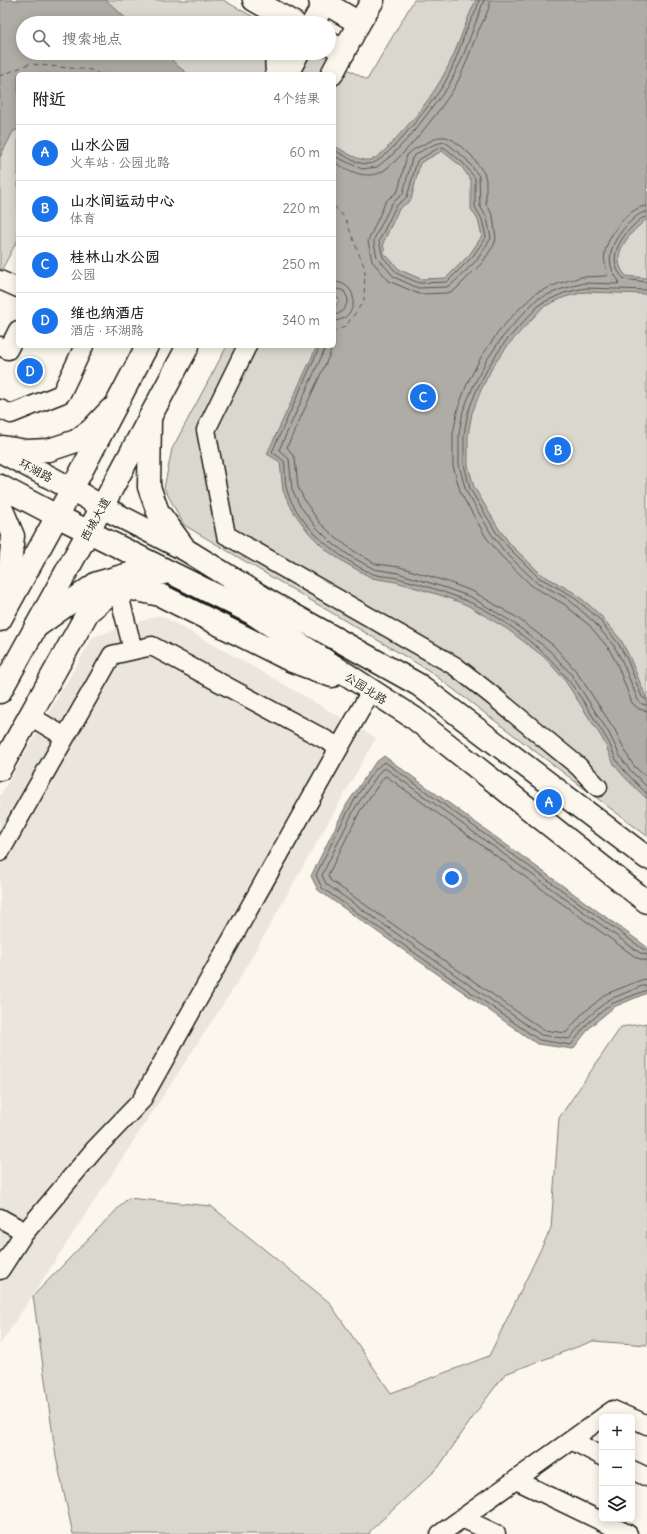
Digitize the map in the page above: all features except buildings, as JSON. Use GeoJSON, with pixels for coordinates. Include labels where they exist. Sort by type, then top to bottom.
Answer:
{"type":"FeatureCollection","features":[{"type":"Feature","properties":{"kind":"main road"},"geometry":{"type":"LineString","coordinates":[[251,0],[263,16]]}},
{"type":"Feature","properties":{"kind":"main road"},"geometry":{"type":"LineString","coordinates":[[254,0],[282,16]]}},
{"type":"Feature","properties":{"kind":"main road"},"geometry":{"type":"LineString","coordinates":[[336,48],[359,23],[373,0]]}},
{"type":"Feature","properties":{"kind":"main road"},"geometry":{"type":"LineString","coordinates":[[316,16],[323,1],[359,23]]}},
{"type":"Feature","properties":{"kind":"main road"},"geometry":{"type":"LineString","coordinates":[[276,60],[277,72]]}},
{"type":"Feature","properties":{"kind":"main road"},"geometry":{"type":"LineString","coordinates":[[288,72],[294,60]]}},
{"type":"Feature","properties":{"kind":"main road"},"geometry":{"type":"LineString","coordinates":[[332,72],[334,60]]}},
{"type":"Feature","properties":{"kind":"main road"},"geometry":{"type":"LineString","coordinates":[[3,615],[72,489],[146,348]]}},
{"type":"Feature","properties":{"kind":"main road","name":"西城大道"},"geometry":{"type":"LineString","coordinates":[[0,692],[89,531],[187,348]]}},
{"type":"Feature","properties":{"kind":"main road"},"geometry":{"type":"LineString","coordinates":[[0,446],[27,451],[49,450],[76,441],[90,431],[120,398]]}},
{"type":"Feature","properties":{"kind":"main road"},"geometry":{"type":"LineString","coordinates":[[150,417],[149,488],[158,512],[186,550]]}},
{"type":"Feature","properties":{"kind":"main road","name":"环湖路"},"geometry":{"type":"LineString","coordinates":[[0,451],[72,489]]}},
{"type":"Feature","properties":{"kind":"main road"},"geometry":{"type":"LineString","coordinates":[[0,486],[57,516]]}},
{"type":"Feature","properties":{"kind":"main road"},"geometry":{"type":"LineString","coordinates":[[72,489],[102,507],[186,550],[272,603],[419,685],[647,858]]}},
{"type":"Feature","properties":{"kind":"main road"},"geometry":{"type":"LineString","coordinates":[[0,505],[13,536],[3,615]]}},
{"type":"Feature","properties":{"kind":"main road","name":"公园北路"},"geometry":{"type":"LineString","coordinates":[[57,516],[252,613],[414,718],[647,902]]}},
{"type":"Feature","properties":{"kind":"main road"},"geometry":{"type":"LineString","coordinates":[[36,627],[97,584],[136,572],[174,574]]}},
{"type":"Feature","properties":{"kind":"main road"},"geometry":{"type":"LineString","coordinates":[[0,769],[88,612],[112,592],[133,589],[160,595],[292,661],[371,691]]}},
{"type":"Feature","properties":{"kind":"street"},"geometry":{"type":"LineString","coordinates":[[0,280],[16,287]]}},
{"type":"Feature","properties":{"kind":"street"},"geometry":{"type":"LineString","coordinates":[[0,346],[8,350],[16,334]]}},
{"type":"Feature","properties":{"kind":"street"},"geometry":{"type":"LineString","coordinates":[[0,409],[11,414],[61,394],[83,348]]}},
{"type":"Feature","properties":{"kind":"street"},"geometry":{"type":"LineString","coordinates":[[246,348],[206,430],[226,535],[455,666],[578,766],[598,788]]}},
{"type":"Feature","properties":{"kind":"street"},"geometry":{"type":"LineString","coordinates":[[118,591],[133,650]]}},
{"type":"Feature","properties":{"kind":"street"},"geometry":{"type":"LineString","coordinates":[[0,852],[112,655],[152,646],[339,747]]}},
{"type":"Feature","properties":{"kind":"street"},"geometry":{"type":"LineString","coordinates":[[0,1270],[26,1232],[95,1149],[141,1101],[371,691]]}},
{"type":"Feature","properties":{"kind":"street"},"geometry":{"type":"LineString","coordinates":[[30,716],[66,737]]}},
{"type":"Feature","properties":{"kind":"street"},"geometry":{"type":"LineString","coordinates":[[0,1218],[26,1232]]}},
{"type":"Feature","properties":{"kind":"street"},"geometry":{"type":"LineString","coordinates":[[607,1414],[613,1410],[622,1414]]}},
{"type":"Feature","properties":{"kind":"street"},"geometry":{"type":"LineString","coordinates":[[440,1534],[599,1419]]}},
{"type":"Feature","properties":{"kind":"street"},"geometry":{"type":"LineString","coordinates":[[635,1420],[647,1425]]}},
{"type":"Feature","properties":{"kind":"street"},"geometry":{"type":"LineString","coordinates":[[571,1440],[599,1454]]}},
{"type":"Feature","properties":{"kind":"street"},"geometry":{"type":"LineString","coordinates":[[635,1471],[647,1477]]}},
{"type":"Feature","properties":{"kind":"street"},"geometry":{"type":"LineString","coordinates":[[516,1480],[628,1534]]}},
{"type":"Feature","properties":{"kind":"street"},"geometry":{"type":"LineString","coordinates":[[462,1518],[496,1534]]}},
{"type":"Feature","properties":{"kind":"shaded area"},"geometry":{"type":"Polygon","coordinates":[[[0,0],[223,0],[252,16],[16,16],[16,60],[331,60],[367,80],[414,0],[647,0],[647,836],[428,670],[184,525],[164,488],[172,449],[226,348],[336,348],[336,72],[16,72],[16,243],[0,273],[0,0]]]}},
{"type":"Feature","properties":{"kind":"shaded area"},"geometry":{"type":"Polygon","coordinates":[[[160,615],[376,738],[237,983],[0,1345],[0,796],[93,637],[160,615]]]}},
{"type":"Feature","properties":{"kind":"shaded area"},"geometry":{"type":"Polygon","coordinates":[[[647,1023],[647,1345],[593,1341],[505,1374],[480,1407],[438,1468],[371,1530],[369,1534],[73,1534],[56,1457],[33,1296],[128,1198],[211,1206],[329,1302],[391,1393],[489,1356],[551,1228],[559,1118],[621,1027],[647,1023]]]}},
{"type":"Feature","properties":{"kind":"water"},"geometry":{"type":"Polygon","coordinates":[[[0,0],[106,0],[123,16],[16,16],[16,60],[172,60],[185,72],[16,72],[16,130],[13,132],[0,157],[0,0]]]}},
{"type":"Feature","properties":{"kind":"water"},"geometry":{"type":"Polygon","coordinates":[[[476,0],[647,0],[647,219],[634,230],[623,244],[619,260],[621,268],[626,276],[647,278],[647,294],[585,292],[565,297],[543,307],[509,344],[493,366],[481,390],[472,413],[468,435],[468,465],[474,487],[499,529],[511,545],[541,574],[573,592],[588,604],[601,616],[621,640],[647,700],[647,799],[625,778],[614,764],[602,738],[564,679],[543,656],[507,629],[467,605],[396,582],[372,578],[345,563],[326,550],[309,533],[293,511],[283,491],[280,462],[267,454],[316,348],[336,348],[336,305],[339,299],[336,297],[336,147],[363,160],[373,159],[379,155],[414,118],[429,99],[453,56],[476,0]],[[442,151],[420,163],[411,200],[399,209],[383,243],[385,254],[400,270],[421,279],[446,278],[470,254],[482,236],[478,220],[471,209],[471,180],[461,166],[442,151]]]}},
{"type":"Feature","properties":{"kind":"water"},"geometry":{"type":"Polygon","coordinates":[[[384,756],[647,947],[647,993],[614,1007],[591,1026],[573,1049],[537,1044],[318,890],[311,876],[347,804],[375,763],[384,756]]]}},
{"type":"Feature","properties":{"kind":"ferry route"},"geometry":{"type":"LineString","coordinates":[[0,76],[29,64],[91,70],[95,72]]}},
{"type":"Feature","properties":{"kind":"ferry route"},"geometry":{"type":"LineString","coordinates":[[336,208],[345,218],[365,269],[364,301],[345,327],[336,330]]}},
{"type":"Feature","properties":{"kind":"place","name":"维也纳酒店"},"geometry":{"type":"Point","coordinates":[30,371]}},
{"type":"Feature","properties":{"kind":"place","name":"桂林山水公园"},"geometry":{"type":"Point","coordinates":[423,397]}},
{"type":"Feature","properties":{"kind":"place","name":"山水间运动中心"},"geometry":{"type":"Point","coordinates":[558,450]}},
{"type":"Feature","properties":{"kind":"place","name":"山水公园"},"geometry":{"type":"Point","coordinates":[549,802]}}]}
